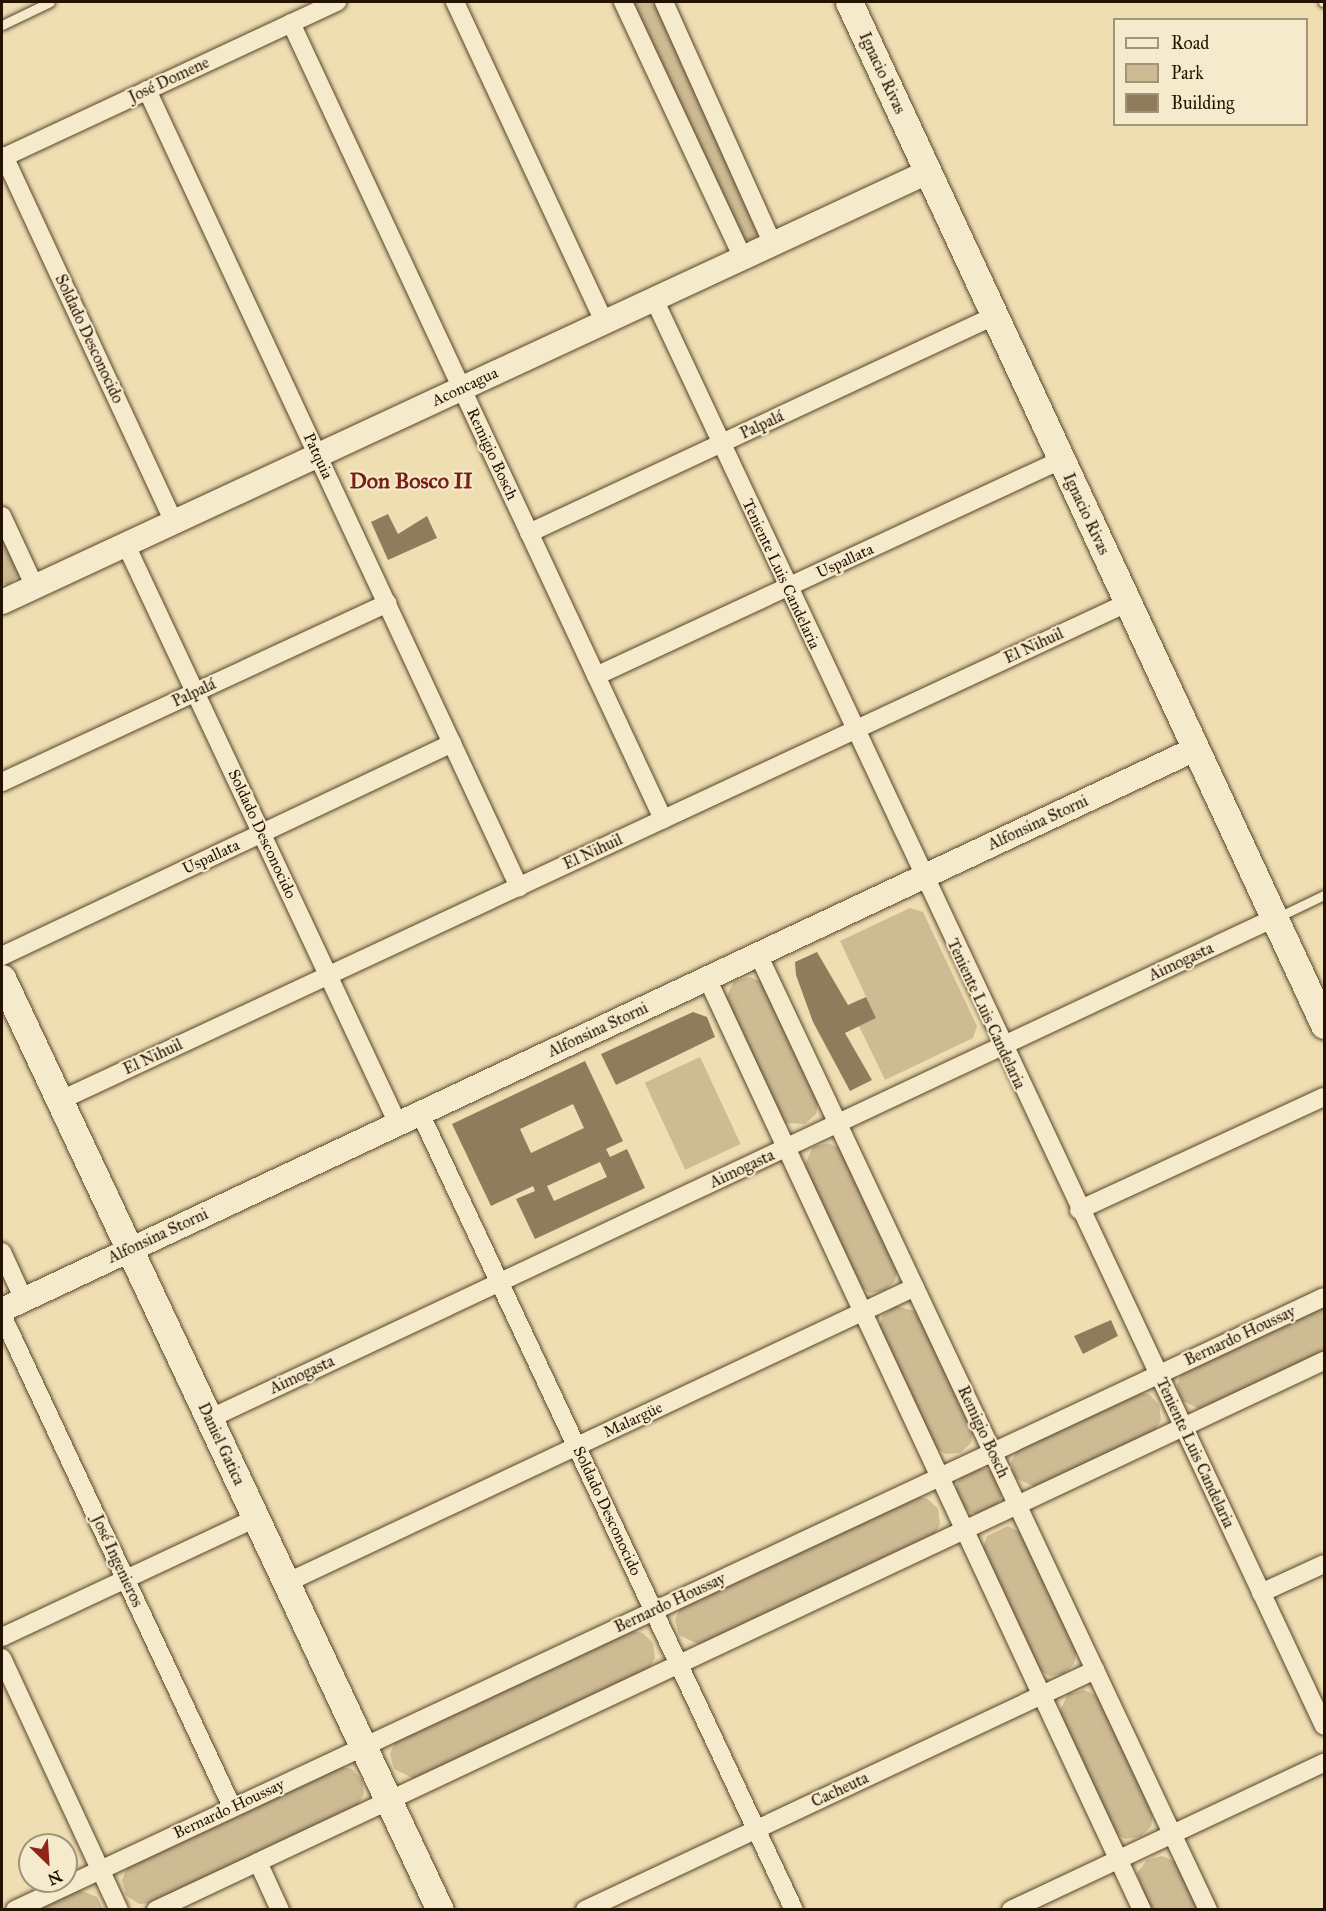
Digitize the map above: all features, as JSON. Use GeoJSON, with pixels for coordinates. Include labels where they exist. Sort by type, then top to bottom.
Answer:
{"type":"FeatureCollection","features":[{"type":"Feature","properties":{"kind":"main road","name":"Ignacio Rivas"},"geometry":{"type":"LineString","coordinates":[[849,2],[1324,1025]]}},
{"type":"Feature","properties":{"kind":"main road","name":"Daniel Gatica"},"geometry":{"type":"LineString","coordinates":[[2,978],[440,1910]]}},
{"type":"Feature","properties":{"kind":"street","name":"José Domene"},"geometry":{"type":"LineString","coordinates":[[3,157],[337,2]]}},
{"type":"Feature","properties":{"kind":"street"},"geometry":{"type":"LineString","coordinates":[[455,2],[604,322]]}},
{"type":"Feature","properties":{"kind":"street"},"geometry":{"type":"LineString","coordinates":[[623,2],[743,258]]}},
{"type":"Feature","properties":{"kind":"street"},"geometry":{"type":"LineString","coordinates":[[664,2],[773,244]]}},
{"type":"Feature","properties":{"kind":"street","name":"Remigio Bosch"},"geometry":{"type":"LineString","coordinates":[[291,23],[663,819]]}},
{"type":"Feature","properties":{"kind":"street","name":"Patquia"},"geometry":{"type":"LineString","coordinates":[[147,90],[519,886]]}},
{"type":"Feature","properties":{"kind":"street","name":"Soldado Desconocido"},"geometry":{"type":"LineString","coordinates":[[3,157],[174,522]]}},
{"type":"Feature","properties":{"kind":"street","name":"Aconcagua"},"geometry":{"type":"LineString","coordinates":[[2,602],[928,172]]}},
{"type":"Feature","properties":{"kind":"street","name":"Teniente Luis Candelaria"},"geometry":{"type":"LineString","coordinates":[[654,299],[921,878],[1324,1726]]}},
{"type":"Feature","properties":{"kind":"street","name":"Palpalá"},"geometry":{"type":"LineString","coordinates":[[530,533],[994,316]]}},
{"type":"Feature","properties":{"kind":"street","name":"Uspallata"},"geometry":{"type":"LineString","coordinates":[[596,676],[1061,460]]}},
{"type":"Feature","properties":{"kind":"street"},"geometry":{"type":"LineString","coordinates":[[2,516],[35,587]]}},
{"type":"Feature","properties":{"kind":"street","name":"Soldado Desconocido"},"geometry":{"type":"LineString","coordinates":[[126,545],[398,1124]]}},
{"type":"Feature","properties":{"kind":"street","name":"Palpalá"},"geometry":{"type":"LineString","coordinates":[[2,782],[387,603]]}},
{"type":"Feature","properties":{"kind":"street","name":"El Nihuil"},"geometry":{"type":"LineString","coordinates":[[59,1101],[1127,603]]}},
{"type":"Feature","properties":{"kind":"street","name":"Uspallata"},"geometry":{"type":"LineString","coordinates":[[2,956],[452,743]]}},
{"type":"Feature","properties":{"kind":"street","name":"Alfonsina Storni"},"geometry":{"type":"LineString","coordinates":[[2,1312],[1195,749]]}},
{"type":"Feature","properties":{"kind":"street","name":"Aimogasta"},"geometry":{"type":"LineString","coordinates":[[209,1419],[1274,918]]}},
{"type":"Feature","properties":{"kind":"street","name":"Remigio Bosch"},"geometry":{"type":"LineString","coordinates":[[759,954],[1208,1910]]}},
{"type":"Feature","properties":{"kind":"street"},"geometry":{"type":"LineString","coordinates":[[707,978],[1142,1910]]}},
{"type":"Feature","properties":{"kind":"street"},"geometry":{"type":"LineString","coordinates":[[1079,1210],[1324,1097]]}},
{"type":"Feature","properties":{"kind":"street","name":"Soldado Desconocido"},"geometry":{"type":"LineString","coordinates":[[420,1113],[794,1910]]}},
{"type":"Feature","properties":{"kind":"street"},"geometry":{"type":"LineString","coordinates":[[2,1252],[24,1300]]}},
{"type":"Feature","properties":{"kind":"street","name":"Malargüe"},"geometry":{"type":"LineString","coordinates":[[286,1583],[915,1287]]}},
{"type":"Feature","properties":{"kind":"street","name":"Bernardo Houssay"},"geometry":{"type":"LineString","coordinates":[[15,1910],[1324,1296]]}},
{"type":"Feature","properties":{"kind":"street","name":"José Ingenieros"},"geometry":{"type":"LineString","coordinates":[[2,1312],[232,1808]]}},
{"type":"Feature","properties":{"kind":"street"},"geometry":{"type":"LineString","coordinates":[[156,1910],[1324,1361]]}},
{"type":"Feature","properties":{"kind":"street"},"geometry":{"type":"LineString","coordinates":[[2,1637],[256,1518]]}},
{"type":"Feature","properties":{"kind":"street"},"geometry":{"type":"LineString","coordinates":[[1261,1593],[1324,1564]]}},
{"type":"Feature","properties":{"kind":"street"},"geometry":{"type":"LineString","coordinates":[[2,1658],[119,1910]]}},
{"type":"Feature","properties":{"kind":"street","name":"Cacheuta"},"geometry":{"type":"LineString","coordinates":[[585,1910],[1095,1670]]}},
{"type":"Feature","properties":{"kind":"street"},"geometry":{"type":"LineString","coordinates":[[1011,1910],[1324,1763]]}},
{"type":"Feature","properties":{"kind":"street"},"geometry":{"type":"LineString","coordinates":[[258,1862],[280,1910]]}},
{"type":"Feature","properties":{"kind":"lane"},"geometry":{"type":"LineString","coordinates":[[2,25],[50,2]]}},
{"type":"Feature","properties":{"kind":"lane"},"geometry":{"type":"LineString","coordinates":[[1274,918],[1324,895]]}},
{"type":"Feature","properties":{"kind":"green space"},"geometry":{"type":"Polygon","coordinates":[[[630,2],[656,2],[760,232],[752,240],[744,240],[630,2]]]}},
{"type":"Feature","properties":{"kind":"green space"},"geometry":{"type":"Polygon","coordinates":[[[2,530],[21,573],[8,585],[2,583],[2,530]]]}},
{"type":"Feature","properties":{"kind":"green space"},"geometry":{"type":"Polygon","coordinates":[[[910,908],[923,912],[977,1026],[973,1038],[885,1080],[859,1026],[876,1018],[840,941],[910,908]]]}},
{"type":"Feature","properties":{"kind":"green space"},"geometry":{"type":"Polygon","coordinates":[[[750,977],[764,983],[819,1100],[816,1114],[805,1124],[784,1123],[724,1002],[734,981],[750,977]]]}},
{"type":"Feature","properties":{"kind":"green space"},"geometry":{"type":"Polygon","coordinates":[[[700,1057],[741,1144],[685,1170],[645,1083],[700,1057]]]}},
{"type":"Feature","properties":{"kind":"green space"},"geometry":{"type":"Polygon","coordinates":[[[828,1143],[843,1150],[898,1267],[895,1281],[884,1291],[870,1293],[857,1285],[803,1168],[813,1147],[828,1143]]]}},
{"type":"Feature","properties":{"kind":"green space"},"geometry":{"type":"Polygon","coordinates":[[[1324,1303],[1324,1354],[1202,1410],[1181,1400],[1177,1385],[1183,1370],[1324,1303]]]}},
{"type":"Feature","properties":{"kind":"green space"},"geometry":{"type":"Polygon","coordinates":[[[896,1306],[918,1312],[973,1429],[971,1443],[960,1453],[946,1454],[933,1447],[878,1330],[883,1315],[896,1306]]]}},
{"type":"Feature","properties":{"kind":"green space"},"geometry":{"type":"Polygon","coordinates":[[[1135,1392],[1149,1394],[1159,1405],[1161,1420],[1154,1432],[1036,1487],[1015,1478],[1011,1462],[1018,1448],[1135,1392]]]}},
{"type":"Feature","properties":{"kind":"green space"},"geometry":{"type":"Polygon","coordinates":[[[979,1468],[995,1475],[1002,1491],[995,1507],[979,1514],[963,1507],[956,1491],[963,1475],[979,1468]]]}},
{"type":"Feature","properties":{"kind":"green space"},"geometry":{"type":"Polygon","coordinates":[[[914,1496],[928,1499],[938,1509],[940,1524],[933,1537],[700,1645],[679,1635],[675,1620],[681,1606],[914,1496]]]}},
{"type":"Feature","properties":{"kind":"green space"},"geometry":{"type":"Polygon","coordinates":[[[1008,1526],[1022,1533],[1077,1650],[1074,1664],[1064,1674],[1049,1676],[1037,1668],[982,1551],[987,1536],[1008,1526]]]}},
{"type":"Feature","properties":{"kind":"green space"},"geometry":{"type":"Polygon","coordinates":[[[629,1630],[643,1633],[653,1643],[655,1658],[648,1670],[415,1779],[394,1769],[390,1754],[396,1739],[629,1630]]]}},
{"type":"Feature","properties":{"kind":"green space"},"geometry":{"type":"Polygon","coordinates":[[[1084,1690],[1098,1696],[1153,1813],[1151,1827],[1140,1837],[1125,1839],[1113,1832],[1058,1715],[1068,1694],[1084,1690]]]}},
{"type":"Feature","properties":{"kind":"green space"},"geometry":{"type":"Polygon","coordinates":[[[338,1766],[352,1769],[362,1780],[364,1794],[357,1807],[155,1903],[139,1904],[126,1895],[122,1880],[128,1865],[338,1766]]]}},
{"type":"Feature","properties":{"kind":"green space"},"geometry":{"type":"Polygon","coordinates":[[[1162,1856],[1176,1862],[1200,1909],[1148,1909],[1137,1873],[1147,1860],[1162,1856]]]}},
{"type":"Feature","properties":{"kind":"green space"},"geometry":{"type":"Polygon","coordinates":[[[78,1889],[97,1897],[103,1909],[32,1910],[68,1893],[78,1893],[78,1889]]]}},
{"type":"Feature","properties":{"kind":"building"},"geometry":{"type":"Polygon","coordinates":[[[388,514],[398,534],[427,516],[437,538],[388,560],[371,522],[388,514]]]}},
{"type":"Feature","properties":{"kind":"building"},"geometry":{"type":"Polygon","coordinates":[[[817,952],[848,1005],[866,997],[876,1018],[845,1033],[872,1080],[850,1091],[813,1022],[796,975],[795,962],[817,952]]]}},
{"type":"Feature","properties":{"kind":"building"},"geometry":{"type":"Polygon","coordinates":[[[693,1012],[707,1017],[715,1037],[616,1085],[601,1054],[693,1012]]]}},
{"type":"Feature","properties":{"kind":"building"},"geometry":{"type":"Polygon","coordinates":[[[585,1061],[623,1141],[606,1149],[610,1157],[627,1149],[645,1188],[535,1239],[516,1199],[535,1191],[533,1186],[491,1206],[452,1124],[585,1061]],[[573,1104],[520,1129],[531,1153],[584,1128],[573,1104]],[[600,1162],[547,1186],[554,1201],[607,1177],[600,1162]]]}},
{"type":"Feature","properties":{"kind":"building"},"geometry":{"type":"Polygon","coordinates":[[[1111,1320],[1118,1336],[1083,1354],[1074,1336],[1111,1320]]]}},
{"type":"Feature","properties":{"kind":"district","name":"Don Bosco II"},"geometry":{"type":"Point","coordinates":[411,481]}}]}
